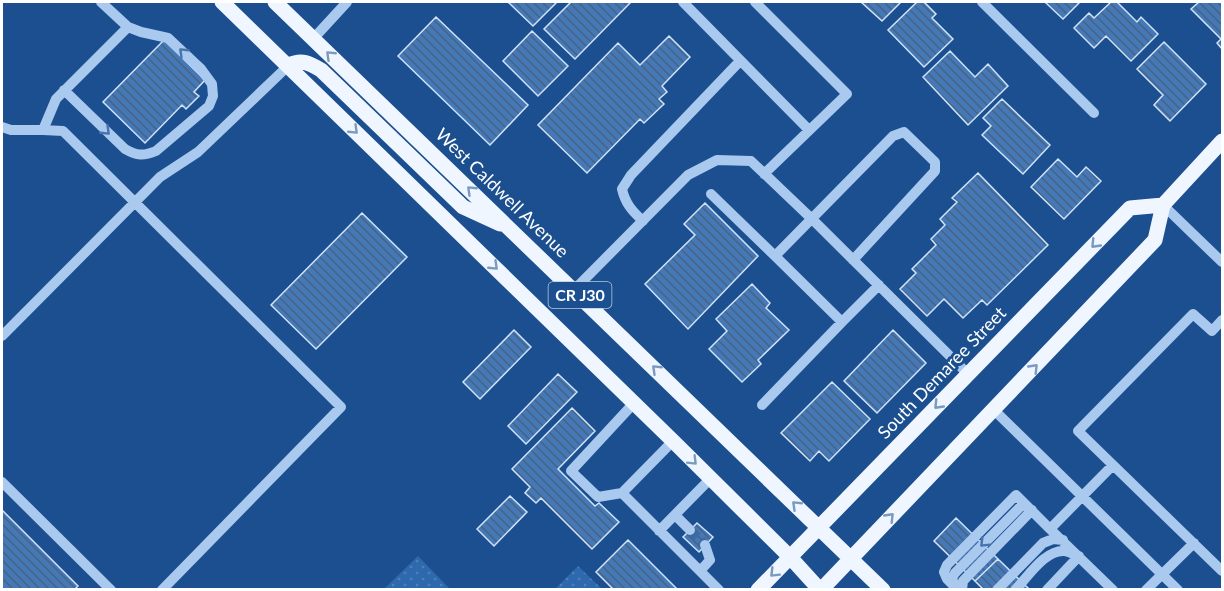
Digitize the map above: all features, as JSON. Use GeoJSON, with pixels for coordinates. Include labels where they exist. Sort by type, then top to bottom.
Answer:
{"type":"FeatureCollection","features":[{"type":"Feature","properties":{"kind":"main road","name":"CR J30"},"geometry":{"type":"LineString","coordinates":[[222,2],[711,478],[820,590]]}},
{"type":"Feature","properties":{"kind":"main road","name":"West Caldwell Avenue"},"geometry":{"type":"LineString","coordinates":[[275,2],[883,590]]}},
{"type":"Feature","properties":{"kind":"main road"},"geometry":{"type":"LineString","coordinates":[[289,65],[298,61],[305,62],[321,70],[463,207],[511,228]]}},
{"type":"Feature","properties":{"kind":"main road"},"geometry":{"type":"LineString","coordinates":[[820,590],[1155,240],[1163,205],[1222,141]]}},
{"type":"Feature","properties":{"kind":"main road","name":"South Demaree Street"},"geometry":{"type":"LineString","coordinates":[[758,590],[1130,208],[1163,205]]}},
{"type":"Feature","properties":{"kind":"street"},"geometry":{"type":"LineString","coordinates":[[64,90],[125,149],[135,155],[146,155],[156,151],[209,106],[213,96],[212,84],[201,69],[168,38],[128,27],[101,2]]}},
{"type":"Feature","properties":{"kind":"street"},"geometry":{"type":"LineString","coordinates":[[313,39],[347,2]]}},
{"type":"Feature","properties":{"kind":"street"},"geometry":{"type":"LineString","coordinates":[[683,2],[809,130]]}},
{"type":"Feature","properties":{"kind":"street"},"geometry":{"type":"LineString","coordinates":[[755,2],[848,94],[764,174]]}},
{"type":"Feature","properties":{"kind":"street"},"geometry":{"type":"LineString","coordinates":[[982,2],[1094,113]]}},
{"type":"Feature","properties":{"kind":"street"},"geometry":{"type":"LineString","coordinates":[[43,130],[56,99],[128,27]]}},
{"type":"Feature","properties":{"kind":"street"},"geometry":{"type":"LineString","coordinates":[[643,221],[631,210],[622,189],[631,175],[740,61]]}},
{"type":"Feature","properties":{"kind":"street"},"geometry":{"type":"LineString","coordinates":[[2,336],[160,177],[198,152],[289,65]]}},
{"type":"Feature","properties":{"kind":"street"},"geometry":{"type":"LineString","coordinates":[[2,127],[11,130],[63,131],[341,407],[162,590]]}},
{"type":"Feature","properties":{"kind":"street"},"geometry":{"type":"LineString","coordinates":[[775,256],[893,136],[904,132],[935,162],[935,171],[853,260]]}},
{"type":"Feature","properties":{"kind":"street"},"geometry":{"type":"LineString","coordinates":[[574,290],[688,175],[717,160],[751,162],[811,218],[968,374]]}},
{"type":"Feature","properties":{"kind":"street"},"geometry":{"type":"LineString","coordinates":[[711,194],[842,322]]}},
{"type":"Feature","properties":{"kind":"street"},"geometry":{"type":"LineString","coordinates":[[1163,205],[1222,261]]}},
{"type":"Feature","properties":{"kind":"street"},"geometry":{"type":"LineString","coordinates":[[762,405],[879,285]]}},
{"type":"Feature","properties":{"kind":"street"},"geometry":{"type":"LineString","coordinates":[[1222,320],[1212,331],[1193,314],[1078,431],[1222,571]]}},
{"type":"Feature","properties":{"kind":"street"},"geometry":{"type":"LineString","coordinates":[[634,404],[571,471],[598,497],[622,494],[673,441]]}},
{"type":"Feature","properties":{"kind":"street"},"geometry":{"type":"LineString","coordinates":[[994,410],[1178,590]]}},
{"type":"Feature","properties":{"kind":"street"},"geometry":{"type":"LineString","coordinates":[[1050,529],[1113,465]]}},
{"type":"Feature","properties":{"kind":"street"},"geometry":{"type":"LineString","coordinates":[[659,531],[711,478]]}},
{"type":"Feature","properties":{"kind":"street"},"geometry":{"type":"LineString","coordinates":[[2,482],[111,590]]}},
{"type":"Feature","properties":{"kind":"street"},"geometry":{"type":"LineString","coordinates":[[622,494],[719,590]]}},
{"type":"Feature","properties":{"kind":"street"},"geometry":{"type":"LineString","coordinates":[[1028,507],[958,588],[947,579],[944,572],[947,565],[1016,495],[1113,590]]}},
{"type":"Feature","properties":{"kind":"street"},"geometry":{"type":"LineString","coordinates":[[675,515],[690,530]]}},
{"type":"Feature","properties":{"kind":"street"},"geometry":{"type":"LineString","coordinates":[[997,590],[1042,543],[1053,538],[1063,540]]}},
{"type":"Feature","properties":{"kind":"street"},"geometry":{"type":"LineString","coordinates":[[1146,590],[1194,543]]}},
{"type":"Feature","properties":{"kind":"street"},"geometry":{"type":"LineString","coordinates":[[700,571],[710,560],[705,545]]}},
{"type":"Feature","properties":{"kind":"street"},"geometry":{"type":"LineString","coordinates":[[1015,590],[1047,556],[1066,551],[1079,556]]}},
{"type":"Feature","properties":{"kind":"street"},"geometry":{"type":"LineString","coordinates":[[1047,590],[1079,556]]}},
{"type":"Feature","properties":{"kind":"shaded area"},"geometry":{"type":"Polygon","coordinates":[[[418,556],[450,589],[384,589],[418,556]]]}},
{"type":"Feature","properties":{"kind":"shaded area"},"geometry":{"type":"Polygon","coordinates":[[[578,566],[602,589],[555,589],[578,566]]]}},
{"type":"Feature","properties":{"kind":"building"},"geometry":{"type":"Polygon","coordinates":[[[508,2],[557,2],[533,26],[508,2]]]}},
{"type":"Feature","properties":{"kind":"building"},"geometry":{"type":"Polygon","coordinates":[[[571,2],[631,2],[575,59],[544,29],[571,2]]]}},
{"type":"Feature","properties":{"kind":"building"},"geometry":{"type":"Polygon","coordinates":[[[861,2],[901,2],[882,21],[861,2]]]}},
{"type":"Feature","properties":{"kind":"building"},"geometry":{"type":"Polygon","coordinates":[[[917,2],[924,2],[936,14],[932,18],[953,39],[924,67],[888,30],[917,2]]]}},
{"type":"Feature","properties":{"kind":"building"},"geometry":{"type":"Polygon","coordinates":[[[1045,2],[1080,2],[1063,19],[1045,2]]]}},
{"type":"Feature","properties":{"kind":"building"},"geometry":{"type":"Polygon","coordinates":[[[1111,2],[1117,2],[1137,22],[1141,17],[1158,34],[1131,61],[1106,36],[1094,48],[1074,28],[1089,13],[1094,18],[1111,2]]]}},
{"type":"Feature","properties":{"kind":"building"},"geometry":{"type":"Polygon","coordinates":[[[1199,2],[1222,2],[1222,49],[1217,43],[1221,39],[1191,9],[1199,2]]]}},
{"type":"Feature","properties":{"kind":"building"},"geometry":{"type":"Polygon","coordinates":[[[436,17],[528,105],[490,145],[398,56],[436,17]]]}},
{"type":"Feature","properties":{"kind":"building"},"geometry":{"type":"Polygon","coordinates":[[[532,31],[568,66],[538,96],[503,61],[532,31]]]}},
{"type":"Feature","properties":{"kind":"building"},"geometry":{"type":"Polygon","coordinates":[[[669,36],[690,57],[662,86],[667,92],[659,99],[664,104],[644,123],[640,119],[587,173],[538,125],[618,43],[640,65],[669,36]]]}},
{"type":"Feature","properties":{"kind":"building"},"geometry":{"type":"Polygon","coordinates":[[[164,40],[205,80],[194,92],[199,96],[186,109],[182,105],[145,143],[103,102],[164,40]]]}},
{"type":"Feature","properties":{"kind":"building"},"geometry":{"type":"Polygon","coordinates":[[[1164,42],[1206,84],[1170,121],[1154,105],[1163,95],[1137,69],[1164,42]]]}},
{"type":"Feature","properties":{"kind":"building"},"geometry":{"type":"Polygon","coordinates":[[[950,51],[975,77],[988,64],[1008,86],[968,125],[923,77],[950,51]]]}},
{"type":"Feature","properties":{"kind":"building"},"geometry":{"type":"Polygon","coordinates":[[[1002,99],[1050,145],[1023,174],[982,135],[991,126],[983,118],[1002,99]]]}},
{"type":"Feature","properties":{"kind":"building"},"geometry":{"type":"Polygon","coordinates":[[[1058,159],[1077,177],[1086,167],[1101,181],[1064,219],[1031,187],[1058,159]]]}},
{"type":"Feature","properties":{"kind":"building"},"geometry":{"type":"Polygon","coordinates":[[[978,173],[1048,245],[987,305],[982,300],[963,318],[944,299],[927,316],[900,289],[916,273],[912,269],[936,245],[931,239],[945,225],[940,219],[957,202],[952,198],[978,173]]]}},
{"type":"Feature","properties":{"kind":"building"},"geometry":{"type":"Polygon","coordinates":[[[705,203],[758,256],[688,329],[645,284],[695,235],[684,224],[705,203]]]}},
{"type":"Feature","properties":{"kind":"building"},"geometry":{"type":"Polygon","coordinates":[[[362,213],[407,257],[316,349],[271,305],[362,213]]]}},
{"type":"Feature","properties":{"kind":"building"},"geometry":{"type":"Polygon","coordinates":[[[752,284],[770,303],[766,308],[789,330],[758,360],[761,364],[742,382],[709,349],[727,331],[716,319],[752,284]]]}},
{"type":"Feature","properties":{"kind":"building"},"geometry":{"type":"Polygon","coordinates":[[[514,330],[531,347],[480,399],[463,382],[514,330]]]}},
{"type":"Feature","properties":{"kind":"building"},"geometry":{"type":"Polygon","coordinates":[[[893,330],[926,363],[877,413],[844,381],[893,330]]]}},
{"type":"Feature","properties":{"kind":"building"},"geometry":{"type":"Polygon","coordinates":[[[558,374],[577,392],[526,444],[508,426],[558,374]]]}},
{"type":"Feature","properties":{"kind":"building"},"geometry":{"type":"Polygon","coordinates":[[[832,382],[870,419],[829,461],[819,451],[810,461],[781,433],[832,382]]]}},
{"type":"Feature","properties":{"kind":"building"},"geometry":{"type":"Polygon","coordinates":[[[572,408],[595,431],[558,469],[595,506],[599,503],[619,522],[592,549],[541,498],[536,503],[525,493],[530,487],[512,469],[572,408]]]}},
{"type":"Feature","properties":{"kind":"building"},"geometry":{"type":"Polygon","coordinates":[[[510,496],[527,512],[494,546],[477,529],[510,496]]]}},
{"type":"Feature","properties":{"kind":"building"},"geometry":{"type":"Polygon","coordinates":[[[2,510],[78,586],[74,590],[2,590],[2,510]]]}},
{"type":"Feature","properties":{"kind":"building"},"geometry":{"type":"Polygon","coordinates":[[[956,518],[998,559],[975,581],[934,541],[956,518]]]}},
{"type":"Feature","properties":{"kind":"building"},"geometry":{"type":"Polygon","coordinates":[[[697,523],[713,537],[699,552],[683,537],[697,523]]]}},
{"type":"Feature","properties":{"kind":"building"},"geometry":{"type":"Polygon","coordinates":[[[628,540],[678,590],[614,590],[596,572],[628,540]]]}},
{"type":"Feature","properties":{"kind":"building"},"geometry":{"type":"Polygon","coordinates":[[[998,559],[1028,588],[1026,590],[984,590],[975,581],[998,559]]]}},
{"type":"Feature","properties":{"kind":"tunnel"},"geometry":{"type":"LineString","coordinates":[[690,530],[705,545]]}}]}
